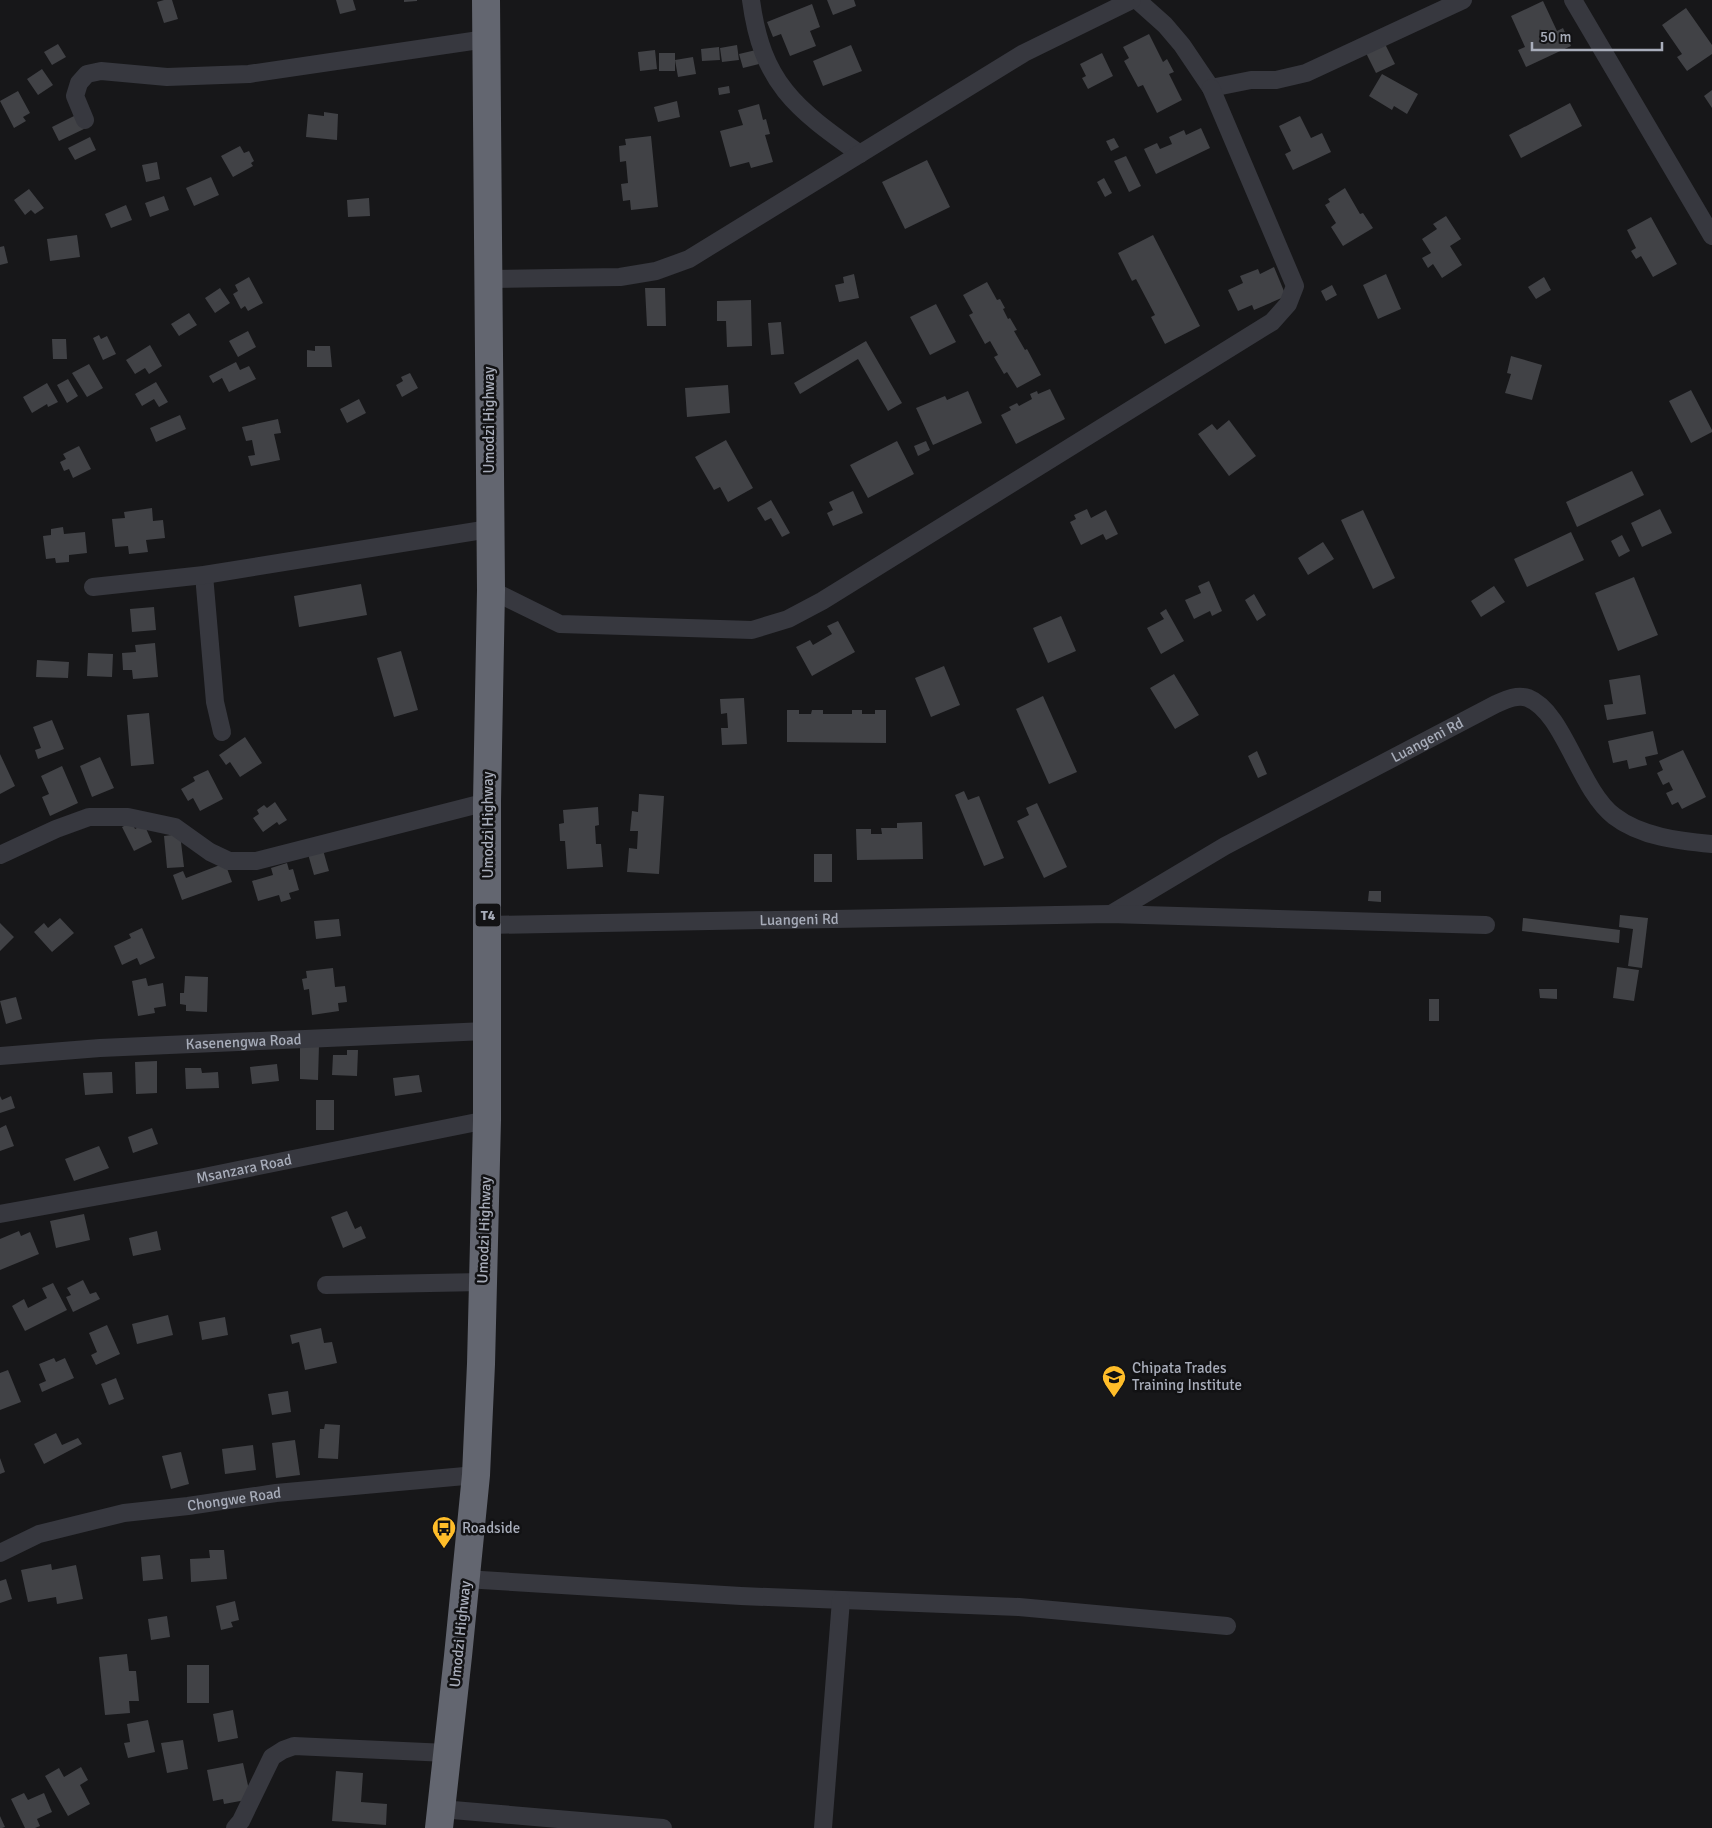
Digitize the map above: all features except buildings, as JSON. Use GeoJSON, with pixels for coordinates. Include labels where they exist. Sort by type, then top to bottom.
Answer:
{"type":"FeatureCollection","features":[{"type":"Feature","properties":{"kind":"highway","name":"Umodzi Highway"},"geometry":{"type":"LineString","coordinates":[[440,1819],[476,1475],[481,1364],[487,1120],[486,1031],[491,590],[486,0]]}},
{"type":"Feature","properties":{"kind":"street"},"geometry":{"type":"LineString","coordinates":[[751,0],[753,19],[761,48],[777,82],[799,108],[860,154]]}},
{"type":"Feature","properties":{"kind":"street"},"geometry":{"type":"LineString","coordinates":[[489,279],[620,277],[656,271],[689,259],[1024,53],[1132,0]]}},
{"type":"Feature","properties":{"kind":"street"},"geometry":{"type":"LineString","coordinates":[[491,590],[560,624],[752,630],[788,619],[822,601],[1272,322],[1288,304],[1295,286],[1211,88],[1182,45],[1165,25],[1137,0]]}},
{"type":"Feature","properties":{"kind":"street"},"geometry":{"type":"LineString","coordinates":[[1211,88],[1251,80],[1276,80],[1306,73],[1462,0]]}},
{"type":"Feature","properties":{"kind":"street"},"geometry":{"type":"LineString","coordinates":[[1573,0],[1712,236]]}},
{"type":"Feature","properties":{"kind":"street"},"geometry":{"type":"LineString","coordinates":[[85,120],[75,96],[78,84],[87,74],[101,70],[167,77],[249,74],[486,39]]}},
{"type":"Feature","properties":{"kind":"street"},"geometry":{"type":"LineString","coordinates":[[94,587],[204,575],[489,529]]}},
{"type":"Feature","properties":{"kind":"street"},"geometry":{"type":"LineString","coordinates":[[204,575],[216,702],[222,732]]}},
{"type":"Feature","properties":{"kind":"street","name":"Luangeni Rd"},"geometry":{"type":"LineString","coordinates":[[1110,914],[1225,846],[1496,704],[1517,697],[1528,698],[1546,711],[1556,725],[1595,795],[1615,817],[1647,833],[1712,844]]}},
{"type":"Feature","properties":{"kind":"street"},"geometry":{"type":"LineString","coordinates":[[0,855],[56,829],[89,817],[128,817],[176,827],[210,852],[229,861],[256,861],[488,802]]}},
{"type":"Feature","properties":{"kind":"street","name":"Luangeni Rd"},"geometry":{"type":"LineString","coordinates":[[488,925],[1110,914],[1486,925]]}},
{"type":"Feature","properties":{"kind":"street","name":"Kasenengwa Road"},"geometry":{"type":"LineString","coordinates":[[0,1056],[100,1048],[486,1031]]}},
{"type":"Feature","properties":{"kind":"street","name":"Msanzara Road"},"geometry":{"type":"LineString","coordinates":[[0,1214],[199,1178],[487,1120]]}},
{"type":"Feature","properties":{"kind":"street"},"geometry":{"type":"LineString","coordinates":[[326,1285],[482,1282]]}},
{"type":"Feature","properties":{"kind":"street","name":"Chongwe Road"},"geometry":{"type":"LineString","coordinates":[[0,1553],[39,1534],[124,1513],[276,1493],[476,1475]]}},
{"type":"Feature","properties":{"kind":"street"},"geometry":{"type":"LineString","coordinates":[[466,1579],[732,1596],[1019,1607],[1227,1626]]}},
{"type":"Feature","properties":{"kind":"street"},"geometry":{"type":"LineString","coordinates":[[823,1828],[841,1600]]}},
{"type":"Feature","properties":{"kind":"street"},"geometry":{"type":"LineString","coordinates":[[235,1828],[241,1821],[272,1758],[294,1746],[447,1753]]}},
{"type":"Feature","properties":{"kind":"street"},"geometry":{"type":"LineString","coordinates":[[440,1819],[663,1828]]}},
{"type":"Feature","properties":{"kind":"place","name":"Chipata Trades Training Institute"},"geometry":{"type":"Point","coordinates":[1114,1398]}},
{"type":"Feature","properties":{"kind":"place","name":"Roadside"},"geometry":{"type":"Point","coordinates":[444,1549]}}]}
